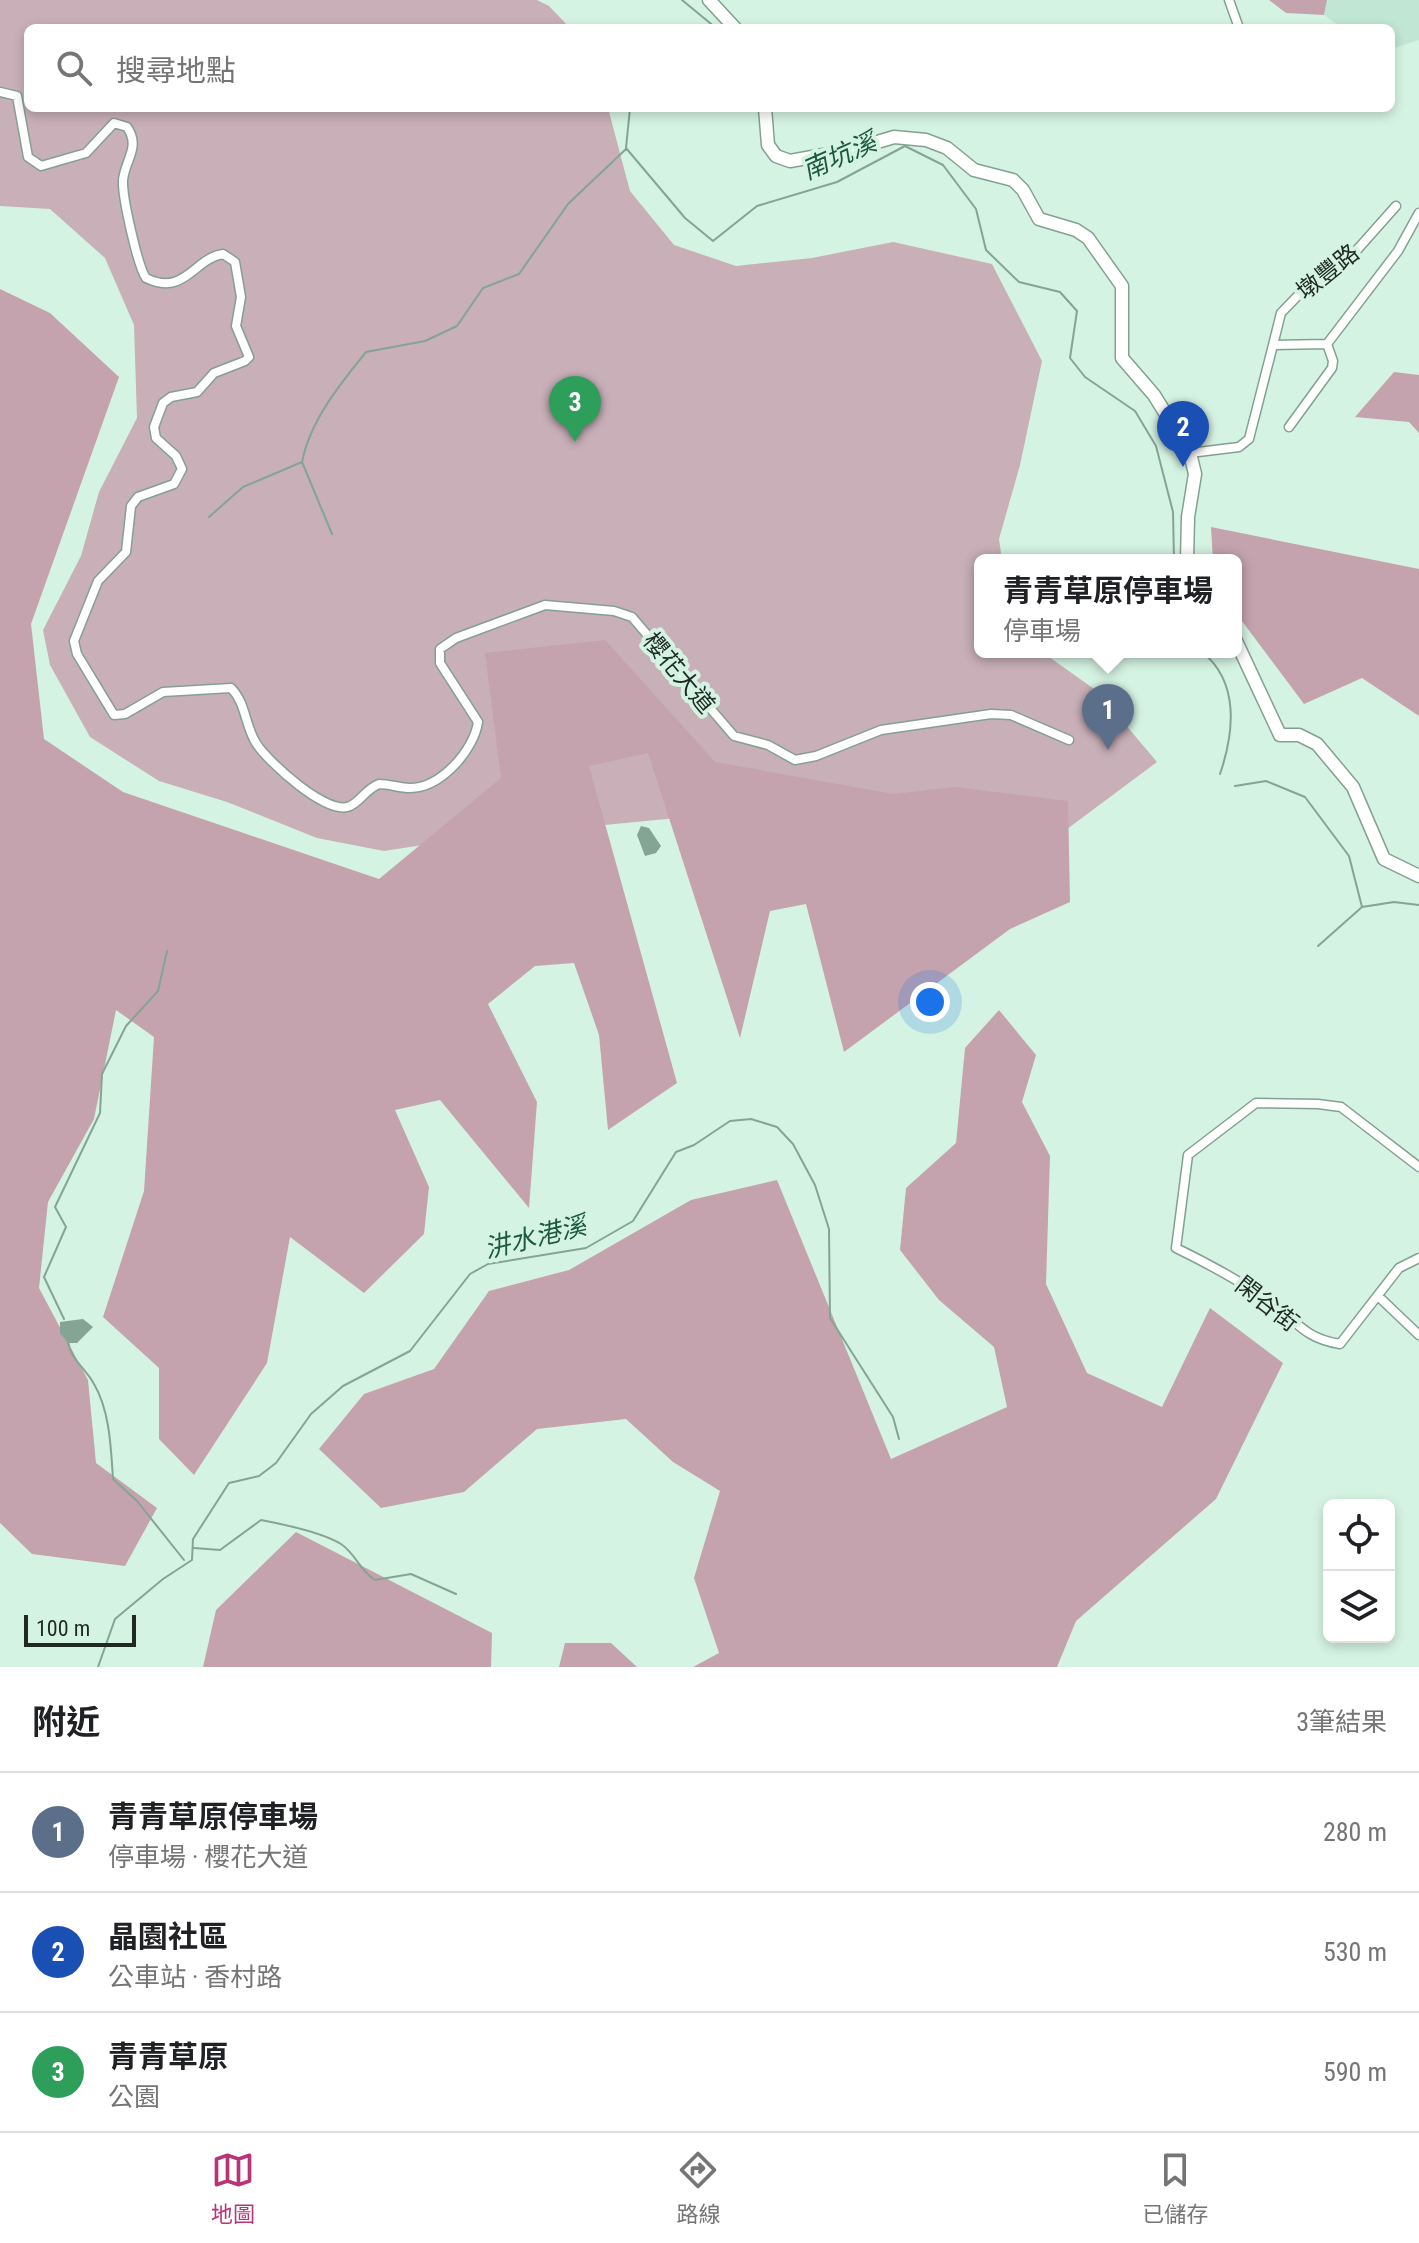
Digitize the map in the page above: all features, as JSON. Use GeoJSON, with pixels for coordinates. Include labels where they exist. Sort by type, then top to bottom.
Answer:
{"type":"FeatureCollection","features":[{"type":"Feature","properties":{"kind":"street"},"geometry":{"type":"LineString","coordinates":[[709,0],[731,24]]}},
{"type":"Feature","properties":{"kind":"street"},"geometry":{"type":"LineString","coordinates":[[1229,0],[1238,24]]}},
{"type":"Feature","properties":{"kind":"street","name":"櫻花大道"},"geometry":{"type":"LineString","coordinates":[[0,92],[17,96],[28,157],[41,166],[86,153],[114,123],[127,127],[134,144],[124,175],[126,216],[146,278],[171,283],[188,278],[216,255],[223,254],[235,262],[239,276],[241,297],[236,326],[249,357],[214,373],[197,392],[171,397],[163,403],[154,427],[156,438],[176,456],[182,469],[174,484],[138,497],[131,506],[126,552],[98,581],[74,641],[77,654],[114,715],[125,714],[163,692],[231,688],[242,702],[254,741],[265,756],[320,799],[340,808],[350,806],[379,784],[418,787],[432,782],[452,766],[469,748],[478,722],[440,663],[440,649],[456,638],[545,605],[614,611],[632,617],[734,736],[768,745],[795,760],[816,756],[881,730],[991,714],[1011,715],[1069,740]]}},
{"type":"Feature","properties":{"kind":"street"},"geometry":{"type":"LineString","coordinates":[[765,112],[768,145],[776,156],[790,161],[851,150],[894,137],[926,140],[947,148],[974,170],[1013,180],[1023,190],[1039,219],[1076,230],[1088,238],[1122,286],[1120,347],[1125,363],[1154,395],[1190,453],[1195,474],[1188,517],[1187,554]]}},
{"type":"Feature","properties":{"kind":"street","name":"墩豐路"},"geometry":{"type":"LineString","coordinates":[[1190,453],[1239,447],[1249,439],[1281,313],[1315,278],[1356,251],[1396,206]]}},
{"type":"Feature","properties":{"kind":"street","name":"墩豐路"},"geometry":{"type":"LineString","coordinates":[[1327,344],[1398,251],[1419,213]]}},
{"type":"Feature","properties":{"kind":"street"},"geometry":{"type":"LineString","coordinates":[[1273,345],[1327,344],[1333,361],[1332,368],[1289,427]]}},
{"type":"Feature","properties":{"kind":"street"},"geometry":{"type":"LineString","coordinates":[[1242,654],[1280,735],[1299,735],[1317,744],[1362,801],[1384,859],[1419,876]]}},
{"type":"Feature","properties":{"kind":"street","name":"閑谷街"},"geometry":{"type":"LineString","coordinates":[[1419,1167],[1341,1107],[1256,1103],[1188,1155],[1176,1248],[1226,1272],[1284,1311],[1300,1330],[1321,1341],[1340,1344],[1399,1268],[1419,1258]]}},
{"type":"Feature","properties":{"kind":"street"},"geometry":{"type":"LineString","coordinates":[[1378,1296],[1419,1335]]}},
{"type":"Feature","properties":{"kind":"shaded area"},"geometry":{"type":"Polygon","coordinates":[[[0,0],[537,0],[549,6],[566,24],[24,24],[24,112],[609,112],[630,191],[674,245],[736,266],[812,258],[893,242],[992,264],[1042,361],[1020,465],[999,539],[1001,554],[974,554],[974,658],[1050,658],[1097,691],[1157,762],[1043,847],[729,813],[468,838],[384,851],[317,838],[227,802],[159,781],[90,737],[50,665],[43,630],[81,556],[99,492],[137,418],[134,325],[105,258],[50,209],[0,206],[0,0]]]}},
{"type":"Feature","properties":{"kind":"shaded area"},"geometry":{"type":"Polygon","coordinates":[[[1269,0],[1327,0],[1324,15],[1286,13],[1269,0]]]}},
{"type":"Feature","properties":{"kind":"shaded area"},"geometry":{"type":"Polygon","coordinates":[[[1327,0],[1419,0],[1419,40],[1395,48],[1395,24],[1336,24],[1324,15],[1327,0]]]}},
{"type":"Feature","properties":{"kind":"shaded area"},"geometry":{"type":"Polygon","coordinates":[[[0,289],[50,313],[119,377],[31,624],[44,739],[123,792],[379,879],[501,778],[485,653],[605,640],[715,762],[893,794],[955,787],[1068,801],[1070,902],[1010,929],[844,1052],[806,904],[770,911],[740,1038],[648,753],[589,766],[677,1083],[608,1130],[599,1035],[574,963],[535,966],[488,1004],[537,1102],[529,1208],[440,1100],[395,1110],[429,1187],[424,1234],[364,1293],[290,1237],[267,1363],[194,1475],[159,1439],[159,1368],[103,1317],[144,1191],[154,1037],[116,1010],[94,1119],[48,1202],[39,1288],[88,1380],[96,1463],[157,1508],[125,1566],[32,1554],[0,1523],[0,289]]]}},
{"type":"Feature","properties":{"kind":"shaded area"},"geometry":{"type":"Polygon","coordinates":[[[1394,372],[1419,375],[1419,433],[1409,422],[1355,417],[1394,372]]]}},
{"type":"Feature","properties":{"kind":"shaded area"},"geometry":{"type":"Polygon","coordinates":[[[1211,527],[1419,569],[1419,716],[1362,678],[1304,704],[1242,621],[1242,554],[1213,554],[1211,527]]]}},
{"type":"Feature","properties":{"kind":"shaded area"},"geometry":{"type":"Polygon","coordinates":[[[641,826],[649,828],[661,846],[656,853],[645,856],[637,835],[641,826]]]}},
{"type":"Feature","properties":{"kind":"shaded area"},"geometry":{"type":"Polygon","coordinates":[[[999,1010],[1036,1055],[1022,1102],[1050,1156],[1046,1284],[1087,1373],[1162,1407],[1210,1308],[1283,1363],[1216,1499],[1076,1621],[1057,1667],[693,1667],[719,1653],[694,1578],[720,1491],[673,1462],[626,1419],[537,1429],[464,1492],[381,1508],[319,1449],[364,1394],[434,1369],[489,1291],[569,1270],[691,1200],[777,1180],[891,1459],[1007,1407],[994,1347],[939,1300],[900,1250],[906,1188],[956,1143],[965,1048],[999,1010]]]}},
{"type":"Feature","properties":{"kind":"shaded area"},"geometry":{"type":"Polygon","coordinates":[[[83,1319],[93,1327],[77,1343],[68,1343],[60,1333],[60,1322],[83,1319]]]}},
{"type":"Feature","properties":{"kind":"shaded area"},"geometry":{"type":"Polygon","coordinates":[[[296,1532],[492,1633],[491,1667],[203,1667],[216,1610],[296,1532]]]}},
{"type":"Feature","properties":{"kind":"shaded area"},"geometry":{"type":"Polygon","coordinates":[[[565,1643],[611,1643],[637,1667],[559,1667],[565,1643]]]}},
{"type":"Feature","properties":{"kind":"waterway","name":"南坑溪"},"geometry":{"type":"LineString","coordinates":[[682,0],[711,24]]}},
{"type":"Feature","properties":{"kind":"waterway","name":"南坑溪"},"geometry":{"type":"LineString","coordinates":[[630,112],[626,148],[685,218],[713,241],[757,206],[837,182],[905,146],[943,165],[976,209],[986,250],[1019,282],[1060,292],[1077,311],[1070,358],[1085,377],[1135,411],[1156,446],[1173,512],[1174,554]]}},
{"type":"Feature","properties":{"kind":"waterway"},"geometry":{"type":"LineString","coordinates":[[209,517],[243,487],[302,462],[319,418],[366,352],[425,341],[457,326],[483,288],[519,274],[568,204],[626,149]]}},
{"type":"Feature","properties":{"kind":"waterway"},"geometry":{"type":"LineString","coordinates":[[302,462],[332,534]]}},
{"type":"Feature","properties":{"kind":"waterway","name":"南坑溪"},"geometry":{"type":"LineString","coordinates":[[1208,658],[1223,678],[1230,709],[1228,742],[1220,774]]}},
{"type":"Feature","properties":{"kind":"waterway","name":"南坑溪"},"geometry":{"type":"LineString","coordinates":[[1235,786],[1266,781],[1305,797],[1349,856],[1362,907],[1394,902],[1419,905]]}},
{"type":"Feature","properties":{"kind":"waterway"},"geometry":{"type":"LineString","coordinates":[[1318,946],[1362,907]]}},
{"type":"Feature","properties":{"kind":"waterway"},"geometry":{"type":"LineString","coordinates":[[64,1319],[44,1277],[66,1227],[55,1207],[100,1113],[102,1074],[126,1026],[158,991],[167,951]]}},
{"type":"Feature","properties":{"kind":"waterway","name":"汫水港溪"},"geometry":{"type":"LineString","coordinates":[[98,1667],[115,1619],[163,1579],[192,1560],[193,1539],[229,1483],[259,1476],[276,1463],[311,1414],[343,1386],[410,1351],[470,1274],[488,1264],[586,1248],[633,1221],[676,1152],[694,1145],[730,1121],[751,1119],[777,1127],[793,1144],[815,1185],[829,1229],[830,1318],[893,1417],[899,1439]]}},
{"type":"Feature","properties":{"kind":"waterway"},"geometry":{"type":"LineString","coordinates":[[68,1341],[72,1353],[94,1384],[103,1406],[109,1430],[113,1479],[137,1501],[184,1560]]}},
{"type":"Feature","properties":{"kind":"waterway"},"geometry":{"type":"LineString","coordinates":[[194,1548],[220,1550],[261,1520],[291,1526],[341,1544],[375,1580],[411,1574],[456,1594]]}},
{"type":"Feature","properties":{"kind":"place","name":"青青草原"},"geometry":{"type":"Point","coordinates":[575,442]}},
{"type":"Feature","properties":{"kind":"place","name":"晶園社區"},"geometry":{"type":"Point","coordinates":[1183,467]}},
{"type":"Feature","properties":{"kind":"place","name":"青青草原停車場"},"geometry":{"type":"Point","coordinates":[1108,750]}}]}
